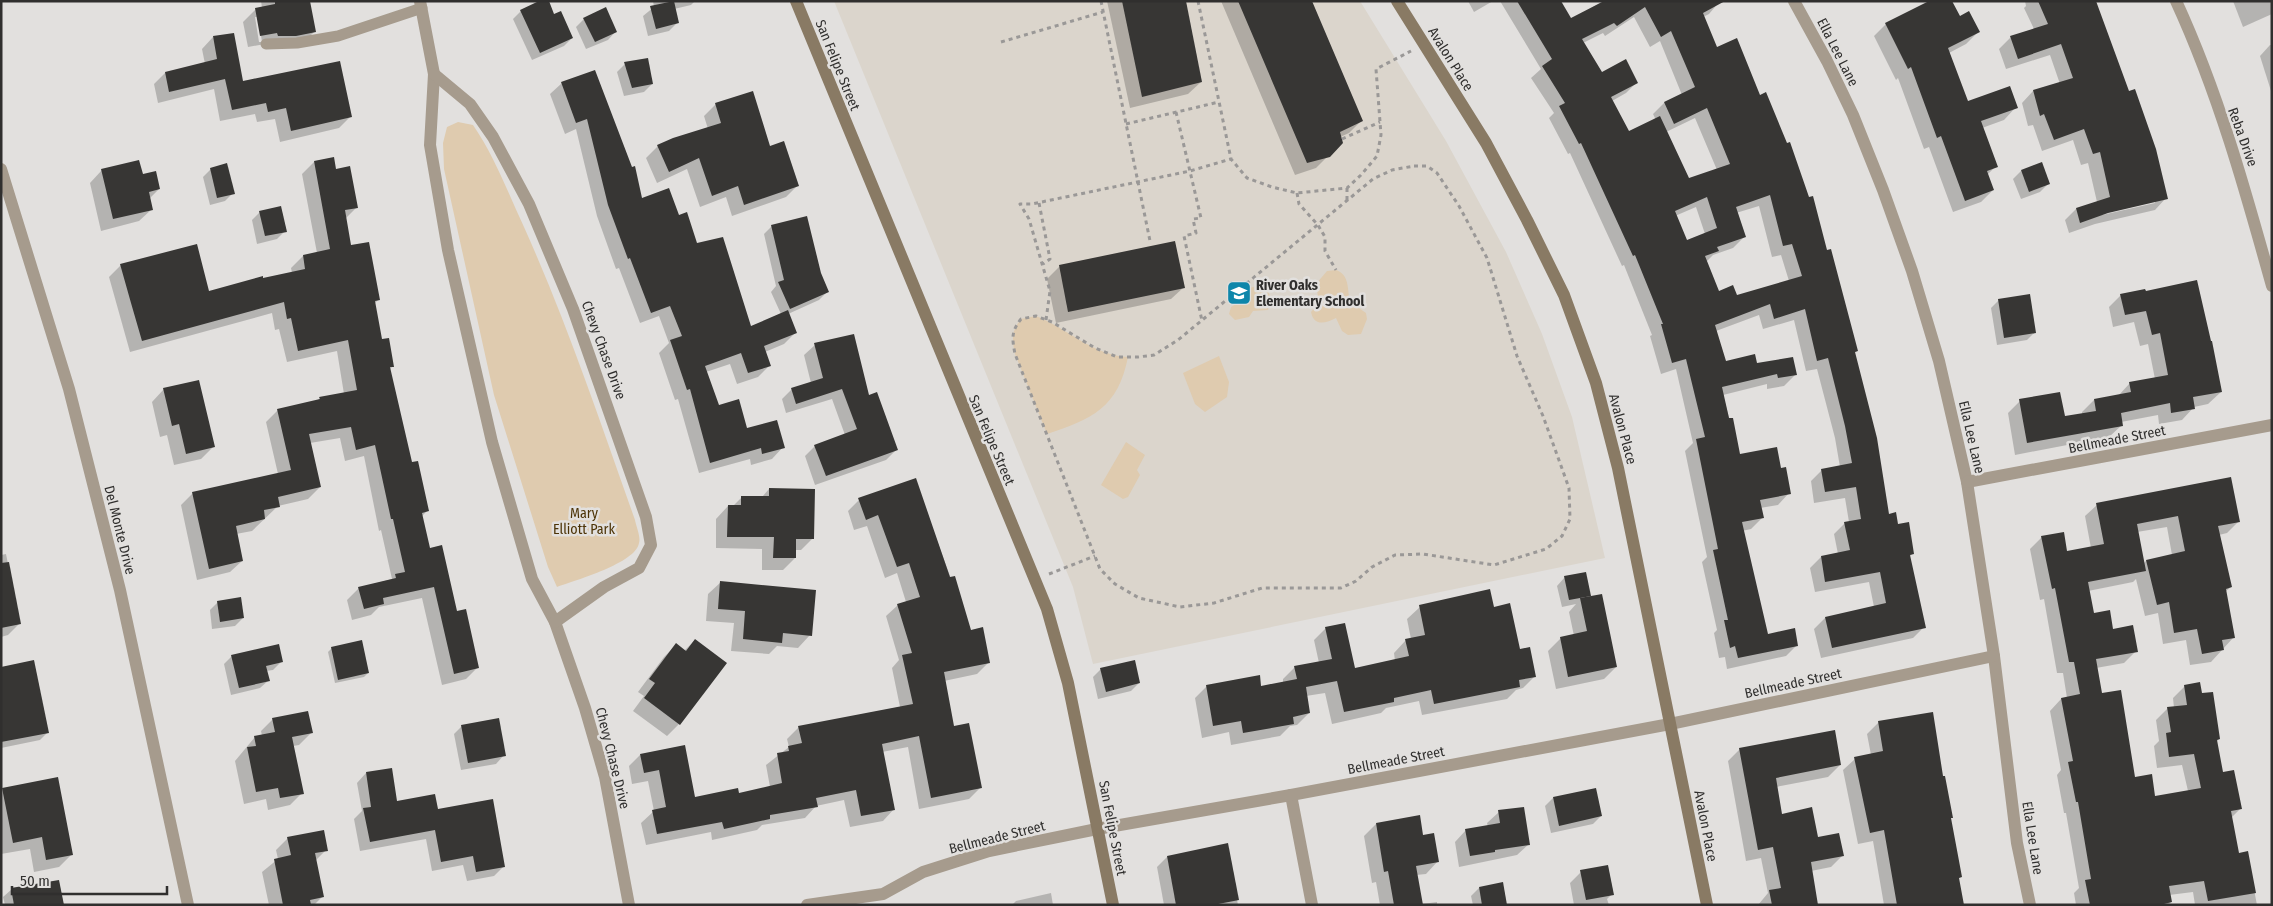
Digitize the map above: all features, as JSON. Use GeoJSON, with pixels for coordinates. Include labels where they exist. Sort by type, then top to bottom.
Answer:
{"type":"FeatureCollection","features":[{"type":"Feature","properties":{"kind":"street","name":"San Felipe Street"},"geometry":{"type":"LineString","coordinates":[[796,1],[1047,610],[1068,683],[1113,905]]}},
{"type":"Feature","properties":{"kind":"street","name":"Avalon Place"},"geometry":{"type":"LineString","coordinates":[[1397,1],[1486,143],[1527,220],[1564,295],[1596,383],[1618,468],[1707,905]]}},
{"type":"Feature","properties":{"kind":"street","name":"Ella Lee Lane"},"geometry":{"type":"LineString","coordinates":[[1794,1],[1827,61],[1852,115],[1912,270],[1939,361],[1967,482],[1994,656],[2017,843],[2030,905]]}},
{"type":"Feature","properties":{"kind":"street","name":"Reba Drive"},"geometry":{"type":"LineString","coordinates":[[2176,1],[2188,28],[2240,171],[2272,286]]}},
{"type":"Feature","properties":{"kind":"street","name":"Chevy Chase Drive"},"geometry":{"type":"LineString","coordinates":[[421,5],[434,74],[430,145],[448,250],[498,460],[532,579],[555,622],[585,708],[605,777],[629,905]]}},
{"type":"Feature","properties":{"kind":"street","name":"Chevy Chase Drive"},"geometry":{"type":"LineString","coordinates":[[434,74],[470,104],[493,137],[529,204],[573,309],[646,517],[651,545],[639,568],[604,588],[555,622]]}},
{"type":"Feature","properties":{"kind":"street","name":"Del Monte Drive"},"geometry":{"type":"LineString","coordinates":[[1,169],[69,389],[110,552],[188,905]]}},
{"type":"Feature","properties":{"kind":"street","name":"Bellmeade Street"},"geometry":{"type":"LineString","coordinates":[[1967,482],[2272,425]]}},
{"type":"Feature","properties":{"kind":"street","name":"Bellmeade Street"},"geometry":{"type":"LineString","coordinates":[[807,905],[885,899],[923,872],[970,857],[1098,829],[1670,724],[1994,656]]}},
{"type":"Feature","properties":{"kind":"street"},"geometry":{"type":"LineString","coordinates":[[1291,795],[1312,905]]}},
{"type":"Feature","properties":{"kind":"lane"},"geometry":{"type":"LineString","coordinates":[[266,44],[314,41],[338,36],[421,5]]}},
{"type":"Feature","properties":{"kind":"path"},"geometry":{"type":"LineString","coordinates":[[1101,1],[1150,241]]}},
{"type":"Feature","properties":{"kind":"path"},"geometry":{"type":"LineString","coordinates":[[1198,1],[1231,159],[1247,178],[1297,193],[1327,192],[1347,188],[1361,175],[1376,156],[1381,135],[1376,69],[1424,44]]}},
{"type":"Feature","properties":{"kind":"path"},"geometry":{"type":"LineString","coordinates":[[1001,42],[1103,12]]}},
{"type":"Feature","properties":{"kind":"path"},"geometry":{"type":"LineString","coordinates":[[1126,124],[1219,102]]}},
{"type":"Feature","properties":{"kind":"path"},"geometry":{"type":"LineString","coordinates":[[1176,112],[1201,218],[1193,219],[1196,233],[1184,236],[1202,321]]}},
{"type":"Feature","properties":{"kind":"path"},"geometry":{"type":"LineString","coordinates":[[1342,139],[1380,122]]}},
{"type":"Feature","properties":{"kind":"path"},"geometry":{"type":"LineString","coordinates":[[1046,320],[1050,291],[1029,219],[1020,204],[1039,203],[1190,171],[1231,159]]}},
{"type":"Feature","properties":{"kind":"path"},"geometry":{"type":"LineString","coordinates":[[1427,166],[1437,173],[1459,206],[1486,258],[1517,356],[1544,416],[1564,469],[1569,488],[1570,519],[1562,536],[1546,549],[1494,565],[1423,554],[1395,555],[1372,567],[1356,581],[1342,588],[1262,588],[1214,603],[1180,607],[1139,598],[1114,584],[1100,569],[1015,354],[1014,328],[1021,319],[1036,316],[1095,348],[1117,357],[1138,358],[1154,355],[1178,340],[1202,321],[1318,225],[1373,179],[1392,170],[1427,166]]}},
{"type":"Feature","properties":{"kind":"path"},"geometry":{"type":"LineString","coordinates":[[1347,188],[1347,201]]}},
{"type":"Feature","properties":{"kind":"path"},"geometry":{"type":"LineString","coordinates":[[1297,193],[1299,204],[1318,225],[1325,237],[1325,252],[1336,270]]}},
{"type":"Feature","properties":{"kind":"path"},"geometry":{"type":"LineString","coordinates":[[1039,203],[1050,259],[1043,264]]}},
{"type":"Feature","properties":{"kind":"path"},"geometry":{"type":"LineString","coordinates":[[1035,580],[1095,556]]}},
{"type":"Feature","properties":{"kind":"shaded area","name":"River Oaks Elementary School"},"geometry":{"type":"Polygon","coordinates":[[[834,1],[1360,1],[1446,141],[1506,252],[1542,334],[1572,417],[1605,558],[1093,664],[1073,587],[834,1]]]}},
{"type":"Feature","properties":{"kind":"green space","name":"Mary Elliott Park"},"geometry":{"type":"Polygon","coordinates":[[[458,122],[473,125],[481,137],[495,162],[540,263],[582,372],[639,535],[639,543],[635,550],[617,564],[557,587],[548,567],[494,395],[444,169],[443,143],[447,127],[458,122]]]}},
{"type":"Feature","properties":{"kind":"green space"},"geometry":{"type":"Polygon","coordinates":[[[1336,270],[1344,275],[1346,279],[1350,302],[1366,313],[1367,319],[1361,334],[1348,335],[1342,331],[1336,318],[1318,322],[1311,312],[1319,303],[1316,284],[1327,271],[1336,270]]]}},
{"type":"Feature","properties":{"kind":"green space"},"geometry":{"type":"Polygon","coordinates":[[[1264,285],[1271,297],[1268,310],[1253,311],[1249,317],[1235,320],[1229,314],[1231,307],[1245,299],[1250,288],[1264,285]]]}},
{"type":"Feature","properties":{"kind":"green space"},"geometry":{"type":"Polygon","coordinates":[[[1036,316],[1092,347],[1104,352],[1128,357],[1117,388],[1110,400],[1101,409],[1077,423],[1047,434],[1015,354],[1013,344],[1015,328],[1021,319],[1036,316]]]}},
{"type":"Feature","properties":{"kind":"green space"},"geometry":{"type":"Polygon","coordinates":[[[1219,356],[1229,382],[1227,397],[1205,412],[1195,404],[1183,373],[1219,356]]]}},
{"type":"Feature","properties":{"kind":"green space"},"geometry":{"type":"Polygon","coordinates":[[[1126,442],[1145,455],[1137,470],[1140,475],[1128,497],[1123,499],[1101,485],[1126,442]]]}},
{"type":"Feature","properties":{"kind":"building"},"geometry":{"type":"Polygon","coordinates":[[[275,1],[310,1],[316,32],[296,36],[278,36],[277,33],[260,36],[255,8],[275,4],[275,1]]]}},
{"type":"Feature","properties":{"kind":"building"},"geometry":{"type":"Polygon","coordinates":[[[539,1],[549,1],[554,14],[561,11],[573,38],[540,53],[520,10],[539,1]]]}},
{"type":"Feature","properties":{"kind":"building"},"geometry":{"type":"Polygon","coordinates":[[[674,1],[679,23],[656,29],[650,6],[674,1]]]}},
{"type":"Feature","properties":{"kind":"building"},"geometry":{"type":"Polygon","coordinates":[[[1122,1],[1186,1],[1202,82],[1142,97],[1122,1]]]}},
{"type":"Feature","properties":{"kind":"building"},"geometry":{"type":"Polygon","coordinates":[[[1238,1],[1312,1],[1363,121],[1340,132],[1343,143],[1330,157],[1307,163],[1238,1]]]}},
{"type":"Feature","properties":{"kind":"building"},"geometry":{"type":"Polygon","coordinates":[[[1517,1],[1561,1],[1571,18],[1604,1],[1725,1],[1703,13],[1717,47],[1737,38],[1760,95],[1766,92],[1787,143],[1790,142],[1809,197],[1813,196],[1827,250],[1831,249],[1858,351],[1855,352],[1877,438],[1889,514],[1896,512],[1898,524],[1909,522],[1914,554],[1910,555],[1926,628],[1832,648],[1825,617],[1886,603],[1880,572],[1825,582],[1821,556],[1850,550],[1844,522],[1861,519],[1856,487],[1825,492],[1821,469],[1852,463],[1845,426],[1828,358],[1817,361],[1805,309],[1774,319],[1770,304],[1715,325],[1726,361],[1755,354],[1757,363],[1793,357],[1797,375],[1778,378],[1777,374],[1722,387],[1729,418],[1733,418],[1740,454],[1777,447],[1781,468],[1786,467],[1791,494],[1760,500],[1764,518],[1742,522],[1768,634],[1795,628],[1798,646],[1738,658],[1735,646],[1730,648],[1724,620],[1728,620],[1713,550],[1718,549],[1696,439],[1705,437],[1686,359],[1672,363],[1661,324],[1663,324],[1635,255],[1633,256],[1581,143],[1579,144],[1559,106],[1565,103],[1542,66],[1552,59],[1517,1]],[[1645,7],[1617,26],[1614,23],[1582,39],[1602,72],[1626,59],[1638,83],[1611,97],[1629,131],[1660,116],[1689,178],[1730,164],[1707,108],[1674,124],[1664,102],[1695,87],[1671,31],[1661,37],[1645,7]],[[1770,195],[1736,207],[1746,237],[1717,247],[1719,251],[1705,256],[1719,291],[1733,285],[1737,295],[1802,276],[1792,244],[1783,246],[1770,195]],[[1707,197],[1675,211],[1687,240],[1717,228],[1707,197]]]}},
{"type":"Feature","properties":{"kind":"building"},"geometry":{"type":"Polygon","coordinates":[[[1929,1],[1952,1],[1960,16],[1969,11],[1980,32],[1948,48],[1968,101],[2010,86],[2018,108],[1981,121],[1998,167],[1987,171],[1994,190],[1965,201],[1941,136],[1937,138],[1911,67],[1908,69],[1885,23],[1929,1]]]}},
{"type":"Feature","properties":{"kind":"building"},"geometry":{"type":"Polygon","coordinates":[[[2038,1],[2096,1],[2129,91],[2135,89],[2156,149],[2168,199],[2108,213],[2080,223],[2076,208],[2110,197],[2100,152],[2093,154],[2084,129],[2054,140],[2044,114],[2040,116],[2033,90],[2073,78],[2061,44],[2018,59],[2010,36],[2048,24],[2038,1]]]}},
{"type":"Feature","properties":{"kind":"building"},"geometry":{"type":"Polygon","coordinates":[[[606,7],[617,32],[595,42],[583,18],[606,7]]]}},
{"type":"Feature","properties":{"kind":"building"},"geometry":{"type":"Polygon","coordinates":[[[234,33],[243,81],[340,61],[352,117],[291,131],[286,108],[268,112],[266,103],[232,110],[225,79],[169,92],[165,72],[217,59],[213,36],[234,33]]]}},
{"type":"Feature","properties":{"kind":"building"},"geometry":{"type":"Polygon","coordinates":[[[648,58],[653,84],[632,88],[624,62],[648,58]]]}},
{"type":"Feature","properties":{"kind":"building"},"geometry":{"type":"Polygon","coordinates":[[[595,70],[632,167],[635,166],[642,198],[669,188],[679,215],[687,212],[697,243],[723,237],[751,326],[788,310],[797,333],[764,346],[771,366],[748,373],[741,353],[705,366],[719,405],[739,399],[747,428],[777,420],[785,448],[762,454],[761,448],[710,463],[690,389],[687,390],[670,340],[682,336],[670,306],[651,313],[608,205],[587,119],[576,123],[561,82],[595,70]]]}},
{"type":"Feature","properties":{"kind":"building"},"geometry":{"type":"Polygon","coordinates":[[[753,91],[770,146],[784,141],[799,186],[744,205],[738,186],[712,196],[699,158],[669,172],[657,145],[721,123],[715,103],[753,91]]]}},
{"type":"Feature","properties":{"kind":"building"},"geometry":{"type":"Polygon","coordinates":[[[334,157],[336,169],[350,166],[358,208],[345,210],[351,245],[369,242],[380,300],[375,301],[382,339],[389,338],[394,367],[390,367],[412,462],[418,461],[429,511],[422,513],[430,548],[442,545],[457,611],[466,609],[479,668],[454,674],[434,587],[383,598],[384,604],[364,609],[358,587],[396,578],[395,574],[405,572],[375,445],[356,450],[351,427],[309,434],[321,487],[278,497],[280,507],[264,510],[265,519],[236,526],[243,561],[209,569],[192,492],[291,470],[277,409],[320,399],[319,397],[357,390],[348,340],[298,351],[291,318],[287,319],[284,302],[142,341],[131,303],[120,264],[197,244],[209,291],[263,276],[263,278],[305,269],[303,255],[330,249],[314,161],[334,157]]]}},
{"type":"Feature","properties":{"kind":"building"},"geometry":{"type":"Polygon","coordinates":[[[139,160],[143,174],[156,171],[160,189],[149,192],[153,210],[113,219],[101,169],[139,160]]]}},
{"type":"Feature","properties":{"kind":"building"},"geometry":{"type":"Polygon","coordinates":[[[2042,162],[2050,184],[2029,192],[2021,170],[2042,162]]]}},
{"type":"Feature","properties":{"kind":"building"},"geometry":{"type":"Polygon","coordinates":[[[227,163],[235,194],[217,198],[210,168],[227,163]]]}},
{"type":"Feature","properties":{"kind":"building"},"geometry":{"type":"Polygon","coordinates":[[[281,206],[287,232],[265,236],[259,211],[281,206]]]}},
{"type":"Feature","properties":{"kind":"building"},"geometry":{"type":"Polygon","coordinates":[[[807,216],[821,273],[829,292],[790,309],[778,282],[784,280],[771,225],[807,216]]]}},
{"type":"Feature","properties":{"kind":"building"},"geometry":{"type":"Polygon","coordinates":[[[1175,241],[1185,288],[1068,312],[1059,265],[1175,241]]]}},
{"type":"Feature","properties":{"kind":"building"},"geometry":{"type":"Polygon","coordinates":[[[2197,280],[2222,392],[2193,397],[2195,409],[2171,413],[2170,403],[2121,413],[2123,426],[2027,443],[2019,399],[2060,392],[2065,416],[2096,411],[2094,399],[2131,392],[2129,382],[2168,375],[2160,333],[2152,335],[2146,311],[2125,315],[2120,294],[2145,289],[2146,291],[2197,280]]]}},
{"type":"Feature","properties":{"kind":"building"},"geometry":{"type":"Polygon","coordinates":[[[2030,294],[2036,333],[2004,338],[1998,299],[2030,294]]]}},
{"type":"Feature","properties":{"kind":"building"},"geometry":{"type":"Polygon","coordinates":[[[854,334],[869,395],[877,392],[898,450],[826,476],[814,445],[857,429],[842,389],[796,404],[791,388],[823,378],[814,343],[854,334]]]}},
{"type":"Feature","properties":{"kind":"building"},"geometry":{"type":"Polygon","coordinates":[[[199,380],[215,447],[186,454],[179,424],[172,426],[163,388],[199,380]]]}},
{"type":"Feature","properties":{"kind":"building"},"geometry":{"type":"Polygon","coordinates":[[[2231,477],[2240,522],[2218,526],[2232,587],[2226,589],[2235,638],[2222,640],[2224,650],[2202,654],[2197,629],[2174,633],[2169,602],[2157,605],[2146,560],[2185,551],[2178,516],[2137,524],[2146,571],[2088,582],[2094,613],[2110,610],[2113,629],[2133,625],[2138,652],[2096,659],[2102,693],[2121,690],[2135,777],[2152,774],[2155,796],[2201,788],[2194,754],[2169,757],[2166,733],[2171,732],[2167,707],[2187,705],[2184,685],[2200,682],[2202,693],[2213,692],[2220,739],[2217,740],[2223,772],[2234,770],[2242,809],[2231,811],[2239,853],[2248,851],[2256,893],[2208,901],[2204,881],[2169,886],[2172,902],[2160,905],[2090,905],[2085,880],[2091,879],[2078,802],[2076,802],[2068,762],[2073,761],[2061,698],[2080,694],[2074,662],[2069,662],[2055,588],[2052,589],[2041,536],[2064,532],[2067,551],[2104,544],[2096,503],[2231,477]]]}},
{"type":"Feature","properties":{"kind":"building"},"geometry":{"type":"Polygon","coordinates":[[[916,478],[950,577],[955,576],[971,630],[983,627],[990,663],[944,672],[954,726],[969,723],[982,788],[931,798],[919,736],[882,744],[895,810],[861,816],[856,790],[816,798],[818,807],[770,815],[770,819],[724,829],[722,822],[657,834],[652,810],[666,807],[659,770],[644,773],[640,754],[685,745],[695,797],[738,788],[739,793],[782,783],[777,753],[789,751],[788,746],[802,743],[798,726],[913,704],[902,655],[912,653],[897,604],[920,597],[909,563],[897,567],[878,515],[866,520],[858,498],[916,478]]]}},
{"type":"Feature","properties":{"kind":"building"},"geometry":{"type":"Polygon","coordinates":[[[769,488],[815,489],[814,539],[796,539],[796,558],[773,558],[774,537],[727,537],[728,505],[741,505],[741,496],[769,496],[769,488]]]}},
{"type":"Feature","properties":{"kind":"building"},"geometry":{"type":"Polygon","coordinates":[[[9,562],[21,624],[1,628],[1,563],[9,562]]]}},
{"type":"Feature","properties":{"kind":"building"},"geometry":{"type":"Polygon","coordinates":[[[1586,572],[1591,596],[1569,600],[1564,576],[1586,572]]]}},
{"type":"Feature","properties":{"kind":"building"},"geometry":{"type":"Polygon","coordinates":[[[720,581],[816,590],[812,636],[783,633],[782,643],[743,639],[745,611],[718,609],[720,581]]]}},
{"type":"Feature","properties":{"kind":"building"},"geometry":{"type":"Polygon","coordinates":[[[1490,589],[1494,607],[1510,603],[1520,649],[1530,647],[1536,677],[1519,680],[1520,687],[1434,704],[1431,690],[1394,698],[1394,702],[1344,712],[1337,681],[1306,687],[1310,713],[1293,717],[1294,724],[1243,733],[1241,721],[1213,726],[1206,685],[1260,675],[1261,686],[1297,679],[1294,666],[1332,659],[1325,627],[1345,623],[1355,668],[1409,656],[1405,639],[1425,635],[1419,605],[1490,589]]]}},
{"type":"Feature","properties":{"kind":"building"},"geometry":{"type":"Polygon","coordinates":[[[1602,594],[1617,667],[1568,677],[1560,637],[1587,631],[1580,598],[1602,594]]]}},
{"type":"Feature","properties":{"kind":"building"},"geometry":{"type":"Polygon","coordinates":[[[241,597],[244,618],[220,622],[217,601],[241,597]]]}},
{"type":"Feature","properties":{"kind":"building"},"geometry":{"type":"Polygon","coordinates":[[[695,639],[727,663],[680,725],[644,698],[655,683],[649,679],[676,643],[686,651],[695,639]]]}},
{"type":"Feature","properties":{"kind":"building"},"geometry":{"type":"Polygon","coordinates":[[[362,640],[369,673],[338,680],[331,647],[362,640]]]}},
{"type":"Feature","properties":{"kind":"building"},"geometry":{"type":"Polygon","coordinates":[[[279,644],[283,662],[266,666],[270,681],[239,688],[231,655],[279,644]]]}},
{"type":"Feature","properties":{"kind":"building"},"geometry":{"type":"Polygon","coordinates":[[[34,660],[49,733],[1,742],[1,667],[34,660]]]}},
{"type":"Feature","properties":{"kind":"building"},"geometry":{"type":"Polygon","coordinates":[[[1135,660],[1140,683],[1106,692],[1100,668],[1135,660]]]}},
{"type":"Feature","properties":{"kind":"building"},"geometry":{"type":"Polygon","coordinates":[[[308,711],[313,733],[292,737],[304,794],[280,798],[278,788],[256,792],[247,747],[256,746],[254,736],[275,732],[272,718],[308,711]]]}},
{"type":"Feature","properties":{"kind":"building"},"geometry":{"type":"Polygon","coordinates":[[[1933,712],[1943,776],[1945,776],[1953,818],[1951,818],[1962,877],[1959,878],[1964,905],[1897,905],[1884,830],[1870,833],[1854,757],[1883,751],[1878,721],[1933,712]]]}},
{"type":"Feature","properties":{"kind":"building"},"geometry":{"type":"Polygon","coordinates":[[[499,718],[506,756],[468,763],[461,725],[499,718]]]}},
{"type":"Feature","properties":{"kind":"building"},"geometry":{"type":"Polygon","coordinates":[[[1835,730],[1841,765],[1776,778],[1782,814],[1812,807],[1818,837],[1839,833],[1844,856],[1811,862],[1818,905],[1772,905],[1769,890],[1781,888],[1773,847],[1758,850],[1739,748],[1835,730]]]}},
{"type":"Feature","properties":{"kind":"building"},"geometry":{"type":"Polygon","coordinates":[[[392,768],[397,801],[435,794],[438,809],[493,799],[505,867],[476,872],[473,856],[441,862],[435,830],[370,842],[363,808],[371,807],[366,772],[392,768]]]}},
{"type":"Feature","properties":{"kind":"building"},"geometry":{"type":"Polygon","coordinates":[[[58,777],[73,855],[46,860],[42,837],[13,843],[2,788],[58,777]]]}},
{"type":"Feature","properties":{"kind":"building"},"geometry":{"type":"Polygon","coordinates":[[[1596,788],[1602,816],[1559,826],[1553,797],[1596,788]]]}},
{"type":"Feature","properties":{"kind":"building"},"geometry":{"type":"Polygon","coordinates":[[[1524,807],[1530,845],[1470,856],[1465,829],[1500,823],[1498,810],[1524,807]]]}},
{"type":"Feature","properties":{"kind":"building"},"geometry":{"type":"Polygon","coordinates":[[[1420,815],[1423,835],[1434,833],[1439,862],[1416,866],[1423,905],[1394,905],[1388,871],[1384,872],[1376,823],[1420,815]]]}},
{"type":"Feature","properties":{"kind":"building"},"geometry":{"type":"Polygon","coordinates":[[[324,830],[328,851],[315,853],[324,897],[310,900],[311,905],[283,905],[274,859],[291,855],[287,837],[324,830]]]}},
{"type":"Feature","properties":{"kind":"building"},"geometry":{"type":"Polygon","coordinates":[[[1228,843],[1239,900],[1213,905],[1176,905],[1167,856],[1228,843]]]}},
{"type":"Feature","properties":{"kind":"building"},"geometry":{"type":"Polygon","coordinates":[[[1608,865],[1614,895],[1586,900],[1580,870],[1608,865]]]}},
{"type":"Feature","properties":{"kind":"building"},"geometry":{"type":"Polygon","coordinates":[[[59,880],[64,905],[14,905],[11,888],[59,880]]]}},
{"type":"Feature","properties":{"kind":"building"},"geometry":{"type":"Polygon","coordinates":[[[1503,882],[1507,905],[1482,905],[1479,887],[1503,882]]]}},
{"type":"Feature","properties":{"kind":"place","name":"River Oaks Elementary School"},"geometry":{"type":"Point","coordinates":[1239,293]}}]}
